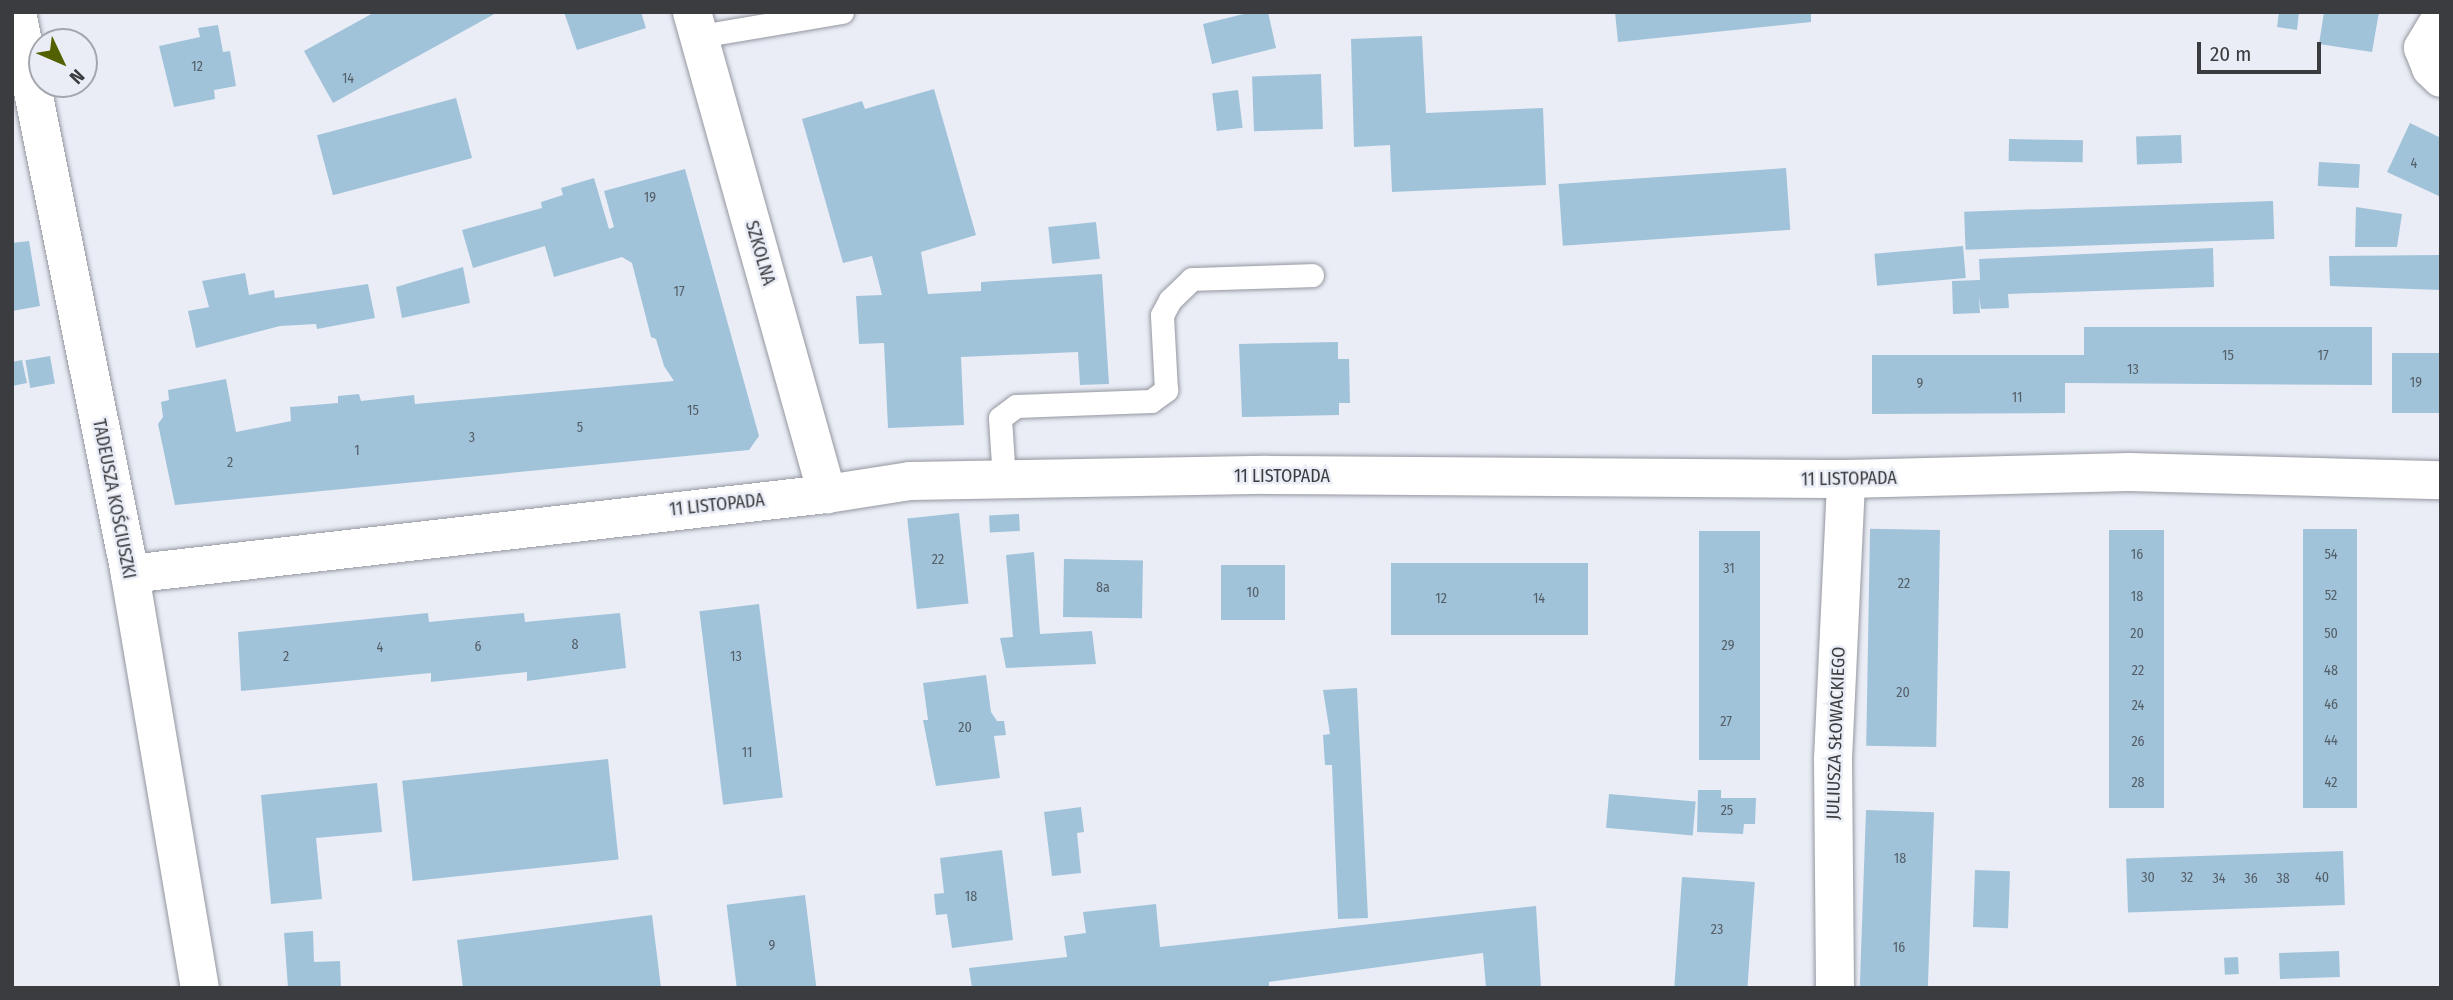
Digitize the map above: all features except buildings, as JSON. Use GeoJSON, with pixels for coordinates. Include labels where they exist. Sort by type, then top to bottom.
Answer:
{"type":"FeatureCollection","features":[{"type":"Feature","properties":{"kind":"street","name":"TADEUSZA KOŚCIUSZKI"},"geometry":{"type":"LineString","coordinates":[[17,13],[130,574],[200,988]]}},
{"type":"Feature","properties":{"kind":"street"},"geometry":{"type":"LineString","coordinates":[[2441,18],[2423,48],[2431,68],[2441,78]]}},
{"type":"Feature","properties":{"kind":"street","name":"SZKOLNA"},"geometry":{"type":"LineString","coordinates":[[696,24],[725,141],[766,267],[797,398],[827,494]]}},
{"type":"Feature","properties":{"kind":"street","name":"11 LISTOPADA"},"geometry":{"type":"LineString","coordinates":[[130,574],[827,494],[910,481],[1267,475],[1846,479],[2129,472],[2441,480]]}},
{"type":"Feature","properties":{"kind":"street","name":"JULIUSZA SŁOWACKIEGO"},"geometry":{"type":"LineString","coordinates":[[1835,988],[1833,759],[1846,479]]}},
{"type":"Feature","properties":{"kind":"lane"},"geometry":{"type":"LineString","coordinates":[[696,24],[842,12]]}},
{"type":"Feature","properties":{"kind":"lane"},"geometry":{"type":"LineString","coordinates":[[1004,480],[1000,418],[1016,406],[1151,401],[1166,390],[1162,315],[1170,300],[1192,279],[1312,275]]}}]}
